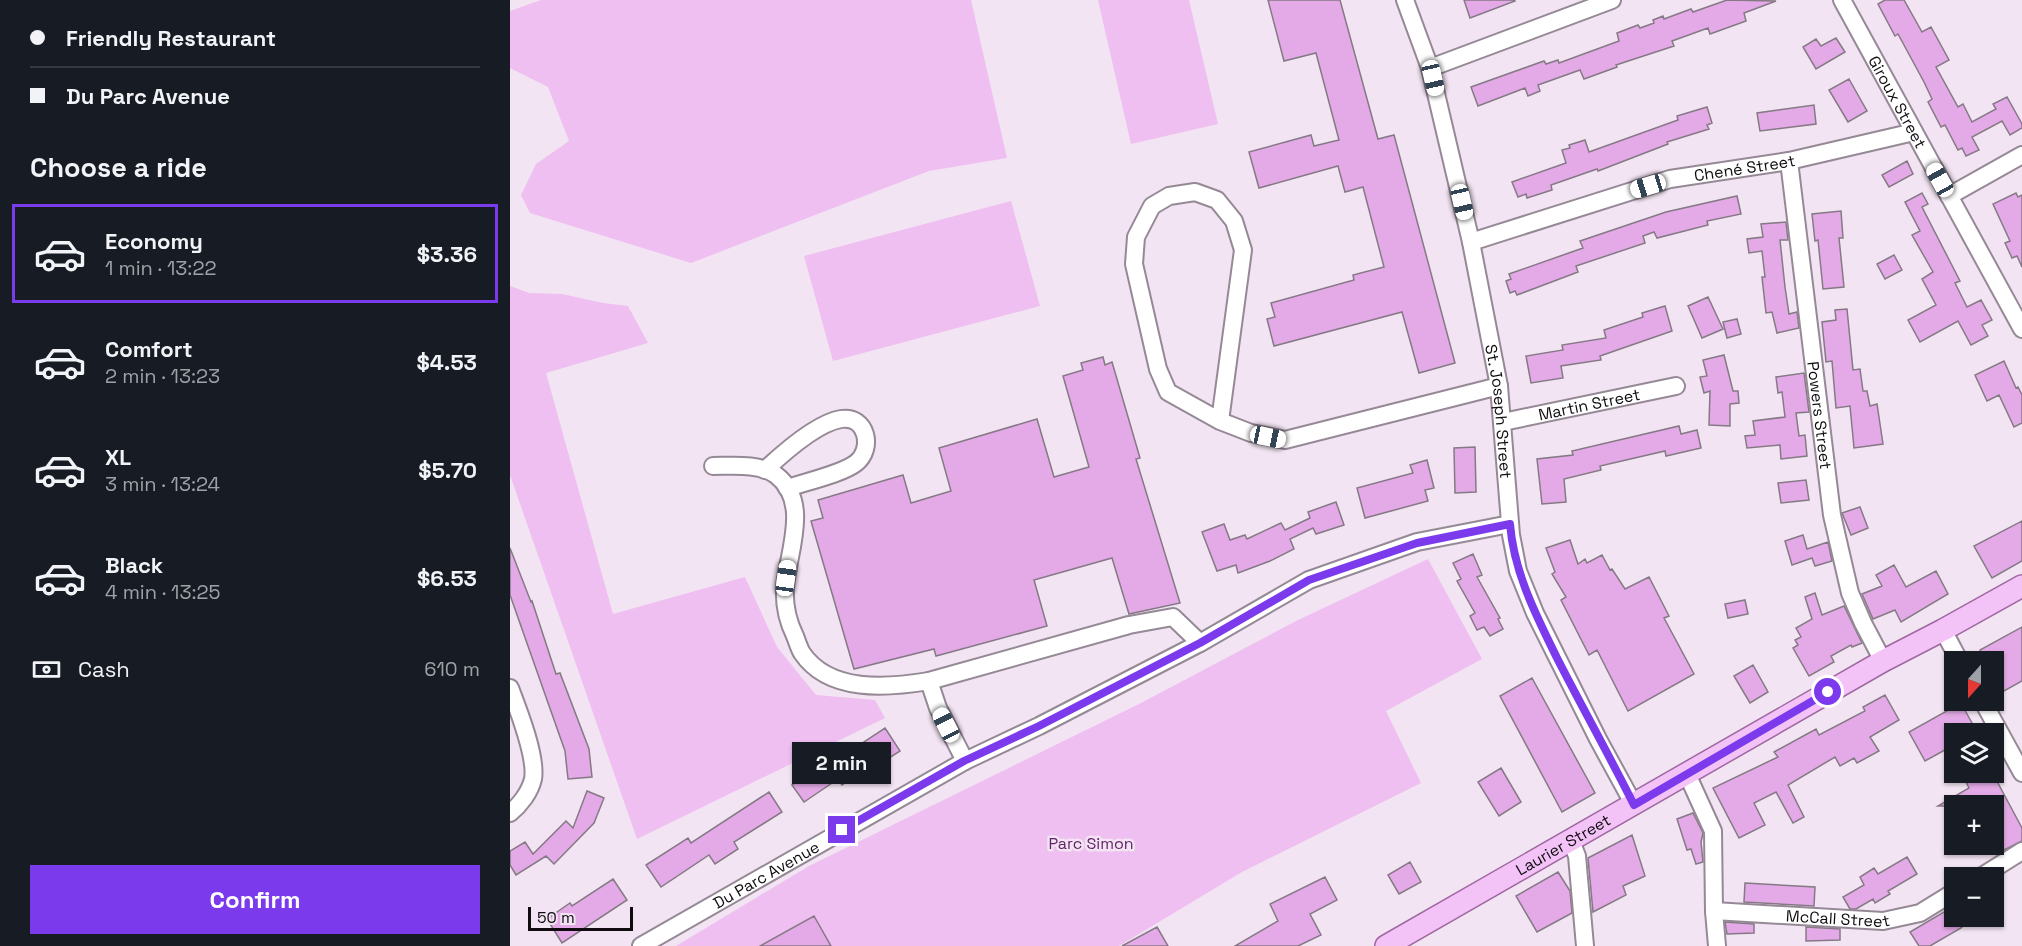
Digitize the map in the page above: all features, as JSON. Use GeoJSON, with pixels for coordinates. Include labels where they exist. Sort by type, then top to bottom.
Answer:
{"type":"FeatureCollection","features":[{"type":"Feature","properties":{"kind":"main road","name":"Laurier Street"},"geometry":{"type":"LineString","coordinates":[[1386,946],[1883,661],[2022,586]]}},
{"type":"Feature","properties":{"kind":"street","name":"St. Joseph Street"},"geometry":{"type":"LineString","coordinates":[[1405,0],[1430,68],[1471,242],[1499,386],[1510,524],[1518,571],[1535,613],[1634,805]]}},
{"type":"Feature","properties":{"kind":"street"},"geometry":{"type":"LineString","coordinates":[[1430,68],[1612,0]]}},
{"type":"Feature","properties":{"kind":"street","name":"Giroux Street"},"geometry":{"type":"LineString","coordinates":[[1842,0],[2022,329]]}},
{"type":"Feature","properties":{"kind":"street","name":"Chené Street"},"geometry":{"type":"LineString","coordinates":[[1471,242],[1670,179],[1789,161],[1914,132]]}},
{"type":"Feature","properties":{"kind":"street"},"geometry":{"type":"LineString","coordinates":[[1949,196],[2022,155]]}},
{"type":"Feature","properties":{"kind":"street","name":"Powers Street"},"geometry":{"type":"LineString","coordinates":[[1789,161],[1832,515],[1850,593],[1883,661]]}},
{"type":"Feature","properties":{"kind":"street"},"geometry":{"type":"LineString","coordinates":[[1220,421],[1243,250],[1234,221],[1217,200],[1194,192],[1169,196],[1152,206],[1136,237],[1134,264],[1158,369],[1168,392],[1220,421],[1251,433],[1285,440],[1499,386]]}},
{"type":"Feature","properties":{"kind":"street","name":"Martin Street"},"geometry":{"type":"LineString","coordinates":[[1503,422],[1676,386]]}},
{"type":"Feature","properties":{"kind":"street"},"geometry":{"type":"LineString","coordinates":[[765,470],[793,446],[830,423],[843,418],[856,422],[865,430],[866,447],[857,462],[847,469],[787,488]]}},
{"type":"Feature","properties":{"kind":"street"},"geometry":{"type":"LineString","coordinates":[[713,466],[740,465],[765,470],[776,475],[787,488],[794,504],[795,521],[785,590],[789,623],[803,654],[822,672],[847,683],[875,687],[928,681],[1129,625],[1173,616],[1200,643]]}},
{"type":"Feature","properties":{"kind":"street","name":"Du Parc Avenue"},"geometry":{"type":"LineString","coordinates":[[641,946],[964,761],[1049,721],[1200,643],[1309,580],[1417,543],[1510,524]]}},
{"type":"Feature","properties":{"kind":"street"},"geometry":{"type":"LineString","coordinates":[[1943,630],[1954,651]]}},
{"type":"Feature","properties":{"kind":"street"},"geometry":{"type":"LineString","coordinates":[[928,681],[938,708],[964,761]]}},
{"type":"Feature","properties":{"kind":"street"},"geometry":{"type":"LineString","coordinates":[[510,688],[530,746],[533,778],[521,805],[510,813]]}},
{"type":"Feature","properties":{"kind":"street"},"geometry":{"type":"LineString","coordinates":[[1988,711],[2021,770]]}},
{"type":"Feature","properties":{"kind":"street"},"geometry":{"type":"LineString","coordinates":[[1687,774],[1713,831],[1717,946]]}},
{"type":"Feature","properties":{"kind":"street"},"geometry":{"type":"LineString","coordinates":[[1571,841],[1577,856],[1585,946]]}},
{"type":"Feature","properties":{"kind":"street"},"geometry":{"type":"LineString","coordinates":[[1996,867],[2022,851]]}},
{"type":"Feature","properties":{"kind":"street","name":"McCall Street"},"geometry":{"type":"LineString","coordinates":[[1714,911],[1883,921],[1920,913],[1944,898]]}},
{"type":"Feature","properties":{"kind":"green space"},"geometry":{"type":"Polygon","coordinates":[[[541,0],[971,0],[1007,158],[929,171],[691,263],[530,213],[521,195],[536,164],[569,141],[548,87],[510,68],[510,11],[541,0]]]}},
{"type":"Feature","properties":{"kind":"green space"},"geometry":{"type":"Polygon","coordinates":[[[1098,0],[1189,0],[1218,124],[1131,144],[1098,0]]]}},
{"type":"Feature","properties":{"kind":"green space"},"geometry":{"type":"Polygon","coordinates":[[[1011,201],[1040,306],[833,361],[804,256],[1011,201]]]}},
{"type":"Feature","properties":{"kind":"green space"},"geometry":{"type":"Polygon","coordinates":[[[510,286],[529,293],[562,294],[628,306],[648,343],[546,373],[613,614],[745,577],[777,647],[816,695],[875,700],[885,718],[637,839],[510,475],[510,286]]]}},
{"type":"Feature","properties":{"kind":"green space","name":"Parc Simon"},"geometry":{"type":"Polygon","coordinates":[[[1428,559],[1482,659],[1386,711],[1421,783],[1242,872],[1119,946],[676,946],[809,866],[1141,703],[1298,620],[1428,559]]]}},
{"type":"Feature","properties":{"kind":"building"},"geometry":{"type":"Polygon","coordinates":[[[1268,0],[1340,0],[1378,139],[1394,135],[1455,363],[1419,373],[1402,312],[1274,346],[1267,319],[1275,317],[1271,303],[1354,280],[1353,275],[1384,267],[1363,187],[1345,192],[1338,166],[1259,188],[1249,152],[1311,135],[1314,146],[1339,140],[1316,53],[1284,61],[1268,0]]]}},
{"type":"Feature","properties":{"kind":"building"},"geometry":{"type":"Polygon","coordinates":[[[1464,0],[1514,0],[1515,1],[1470,18],[1464,0]]]}},
{"type":"Feature","properties":{"kind":"building"},"geometry":{"type":"Polygon","coordinates":[[[1727,0],[1776,1],[1744,13],[1746,21],[1710,34],[1708,28],[1672,41],[1674,46],[1616,65],[1617,67],[1584,79],[1580,70],[1538,85],[1540,91],[1528,96],[1525,88],[1478,106],[1471,87],[1544,61],[1546,64],[1558,60],[1559,63],[1619,41],[1617,33],[1638,25],[1640,28],[1654,23],[1653,20],[1663,16],[1664,19],[1691,9],[1693,12],[1727,0]]]}},
{"type":"Feature","properties":{"kind":"building"},"geometry":{"type":"Polygon","coordinates":[[[1885,0],[1904,0],[1922,32],[1931,27],[1949,60],[1936,67],[1958,107],[1963,104],[1972,122],[1996,109],[1993,104],[2007,97],[2022,128],[2010,135],[2002,121],[1972,137],[1979,150],[1966,156],[1962,148],[1958,150],[1945,125],[1941,127],[1928,102],[1932,99],[1924,82],[1898,34],[1895,36],[1878,4],[1885,0]]]}},
{"type":"Feature","properties":{"kind":"building"},"geometry":{"type":"Polygon","coordinates":[[[1836,38],[1845,52],[1816,69],[1803,47],[1816,39],[1821,46],[1836,38]]]}},
{"type":"Feature","properties":{"kind":"building"},"geometry":{"type":"Polygon","coordinates":[[[1849,79],[1867,111],[1848,122],[1829,90],[1849,79]]]}},
{"type":"Feature","properties":{"kind":"building"},"geometry":{"type":"Polygon","coordinates":[[[1814,105],[1816,124],[1760,131],[1757,113],[1814,105]]]}},
{"type":"Feature","properties":{"kind":"building"},"geometry":{"type":"Polygon","coordinates":[[[1707,107],[1712,123],[1707,125],[1709,129],[1667,142],[1668,144],[1598,171],[1597,169],[1551,185],[1552,190],[1527,198],[1526,194],[1518,197],[1512,182],[1566,163],[1562,150],[1570,148],[1569,145],[1585,140],[1589,152],[1678,120],[1677,116],[1707,107]]]}},
{"type":"Feature","properties":{"kind":"building"},"geometry":{"type":"Polygon","coordinates":[[[1907,161],[1913,174],[1889,187],[1882,175],[1907,161]]]}},
{"type":"Feature","properties":{"kind":"building"},"geometry":{"type":"Polygon","coordinates":[[[1922,193],[1928,204],[1922,207],[1960,281],[1955,283],[1967,307],[1981,300],[1992,320],[1982,325],[1988,336],[1971,345],[1958,321],[1920,342],[1908,320],[1936,305],[1922,279],[1933,272],[1912,235],[1920,231],[1905,202],[1922,193]]]}},
{"type":"Feature","properties":{"kind":"building"},"geometry":{"type":"Polygon","coordinates":[[[2016,193],[2018,197],[2022,195],[2022,267],[2017,256],[2012,258],[2005,243],[2010,241],[1993,204],[2016,193]]]}},
{"type":"Feature","properties":{"kind":"building"},"geometry":{"type":"Polygon","coordinates":[[[1737,196],[1741,214],[1707,221],[1708,225],[1657,238],[1654,232],[1643,236],[1645,243],[1576,266],[1578,272],[1517,295],[1515,291],[1510,293],[1506,281],[1511,279],[1509,274],[1583,248],[1580,241],[1666,212],[1737,196]]]}},
{"type":"Feature","properties":{"kind":"building"},"geometry":{"type":"Polygon","coordinates":[[[1841,211],[1843,238],[1839,238],[1844,287],[1823,289],[1818,240],[1815,241],[1812,214],[1841,211]]]}},
{"type":"Feature","properties":{"kind":"building"},"geometry":{"type":"Polygon","coordinates":[[[1786,222],[1788,240],[1780,240],[1785,287],[1789,314],[1797,312],[1799,328],[1777,333],[1772,312],[1766,313],[1762,251],[1749,253],[1747,239],[1763,237],[1761,224],[1786,222]]]}},
{"type":"Feature","properties":{"kind":"building"},"geometry":{"type":"Polygon","coordinates":[[[1894,255],[1902,270],[1885,279],[1877,264],[1894,255]]]}},
{"type":"Feature","properties":{"kind":"building"},"geometry":{"type":"Polygon","coordinates":[[[1708,297],[1723,329],[1702,338],[1688,306],[1708,297]]]}},
{"type":"Feature","properties":{"kind":"building"},"geometry":{"type":"Polygon","coordinates":[[[1665,306],[1672,331],[1600,356],[1601,360],[1561,366],[1563,378],[1531,383],[1526,356],[1563,350],[1562,345],[1606,338],[1604,330],[1643,317],[1642,313],[1665,306]]]}},
{"type":"Feature","properties":{"kind":"building"},"geometry":{"type":"Polygon","coordinates":[[[1847,309],[1853,370],[1860,369],[1863,391],[1867,391],[1870,406],[1877,404],[1883,444],[1854,448],[1850,406],[1836,408],[1832,361],[1826,362],[1822,322],[1836,320],[1835,310],[1847,309]]]}},
{"type":"Feature","properties":{"kind":"building"},"geometry":{"type":"Polygon","coordinates":[[[1737,319],[1741,334],[1727,338],[1723,322],[1737,319]]]}},
{"type":"Feature","properties":{"kind":"building"},"geometry":{"type":"Polygon","coordinates":[[[1724,355],[1733,391],[1738,391],[1739,403],[1730,404],[1730,426],[1709,425],[1710,391],[1704,393],[1700,377],[1707,376],[1703,360],[1724,355]]]}},
{"type":"Feature","properties":{"kind":"building"},"geometry":{"type":"Polygon","coordinates":[[[1103,357],[1105,365],[1112,362],[1140,458],[1136,459],[1180,603],[1129,614],[1112,558],[1034,580],[1047,626],[936,656],[934,649],[854,669],[811,521],[823,518],[818,500],[903,475],[911,503],[951,491],[939,448],[1037,419],[1054,477],[1089,467],[1063,376],[1083,370],[1081,363],[1103,357]]]}},
{"type":"Feature","properties":{"kind":"building"},"geometry":{"type":"Polygon","coordinates":[[[2004,361],[2016,388],[2018,387],[2022,395],[2022,423],[2014,427],[1999,395],[1987,401],[1975,375],[2004,361]]]}},
{"type":"Feature","properties":{"kind":"building"},"geometry":{"type":"Polygon","coordinates":[[[1804,373],[1809,412],[1796,413],[1799,436],[1805,435],[1807,456],[1781,459],[1780,445],[1747,448],[1745,436],[1755,435],[1753,421],[1785,417],[1782,392],[1778,393],[1776,377],[1804,373]]]}},
{"type":"Feature","properties":{"kind":"building"},"geometry":{"type":"Polygon","coordinates":[[[1679,426],[1681,434],[1697,430],[1701,448],[1666,456],[1665,451],[1600,466],[1601,470],[1564,479],[1566,502],[1542,504],[1537,459],[1573,455],[1572,451],[1679,426]]]}},
{"type":"Feature","properties":{"kind":"building"},"geometry":{"type":"Polygon","coordinates":[[[1475,447],[1476,492],[1455,493],[1454,448],[1475,447]]]}},
{"type":"Feature","properties":{"kind":"building"},"geometry":{"type":"Polygon","coordinates":[[[1427,460],[1434,488],[1425,490],[1428,501],[1365,518],[1357,488],[1413,473],[1410,465],[1427,460]]]}},
{"type":"Feature","properties":{"kind":"building"},"geometry":{"type":"Polygon","coordinates":[[[1806,480],[1809,500],[1781,503],[1778,483],[1806,480]]]}},
{"type":"Feature","properties":{"kind":"building"},"geometry":{"type":"Polygon","coordinates":[[[1336,502],[1344,525],[1316,534],[1313,528],[1290,539],[1294,549],[1238,573],[1236,565],[1217,571],[1202,532],[1224,524],[1230,540],[1245,535],[1247,539],[1281,523],[1285,530],[1310,518],[1308,512],[1336,502]]]}},
{"type":"Feature","properties":{"kind":"building"},"geometry":{"type":"Polygon","coordinates":[[[1860,507],[1868,528],[1851,535],[1842,513],[1860,507]]]}},
{"type":"Feature","properties":{"kind":"building"},"geometry":{"type":"Polygon","coordinates":[[[2022,521],[2022,561],[1992,578],[1974,546],[2022,521]]]}},
{"type":"Feature","properties":{"kind":"building"},"geometry":{"type":"Polygon","coordinates":[[[1803,535],[1807,549],[1828,542],[1832,561],[1815,566],[1812,558],[1792,565],[1785,541],[1803,535]]]}},
{"type":"Feature","properties":{"kind":"building"},"geometry":{"type":"Polygon","coordinates":[[[1570,540],[1578,564],[1585,559],[1587,563],[1602,555],[1625,589],[1649,577],[1669,616],[1664,618],[1694,674],[1628,711],[1597,650],[1589,655],[1561,600],[1566,597],[1552,574],[1555,572],[1546,548],[1570,540]]]}},
{"type":"Feature","properties":{"kind":"building"},"geometry":{"type":"Polygon","coordinates":[[[510,548],[532,601],[556,674],[560,673],[589,749],[592,777],[568,779],[565,751],[510,595],[510,548]]]}},
{"type":"Feature","properties":{"kind":"building"},"geometry":{"type":"Polygon","coordinates":[[[1473,554],[1482,575],[1477,577],[1500,618],[1498,619],[1503,629],[1490,636],[1484,627],[1477,630],[1470,616],[1475,613],[1457,581],[1461,579],[1453,563],[1473,554]]]}},
{"type":"Feature","properties":{"kind":"building"},"geometry":{"type":"Polygon","coordinates":[[[1894,565],[1906,587],[1936,571],[1948,594],[1901,622],[1895,610],[1873,619],[1862,594],[1882,586],[1876,575],[1894,565]]]}},
{"type":"Feature","properties":{"kind":"building"},"geometry":{"type":"Polygon","coordinates":[[[1815,593],[1822,615],[1844,606],[1862,643],[1852,647],[1851,645],[1831,656],[1834,662],[1809,676],[1793,648],[1798,645],[1795,640],[1801,637],[1796,628],[1812,619],[1805,597],[1815,593]]]}},
{"type":"Feature","properties":{"kind":"building"},"geometry":{"type":"Polygon","coordinates":[[[1745,600],[1748,614],[1728,618],[1725,604],[1745,600]]]}},
{"type":"Feature","properties":{"kind":"building"},"geometry":{"type":"Polygon","coordinates":[[[2022,627],[2022,681],[2004,691],[2004,651],[1980,650],[2022,627]]]}},
{"type":"Feature","properties":{"kind":"building"},"geometry":{"type":"Polygon","coordinates":[[[1753,665],[1768,692],[1750,703],[1734,676],[1753,665]]]}},
{"type":"Feature","properties":{"kind":"building"},"geometry":{"type":"Polygon","coordinates":[[[1532,678],[1595,793],[1562,812],[1500,696],[1532,678]]]}},
{"type":"Feature","properties":{"kind":"building"},"geometry":{"type":"Polygon","coordinates":[[[1885,695],[1899,720],[1870,737],[1879,751],[1857,763],[1854,758],[1840,766],[1835,757],[1788,785],[1804,817],[1793,823],[1776,792],[1754,803],[1765,825],[1739,838],[1713,788],[1778,757],[1774,752],[1816,729],[1819,735],[1865,711],[1863,707],[1885,695]]]}},
{"type":"Feature","properties":{"kind":"building"},"geometry":{"type":"Polygon","coordinates":[[[1947,711],[1965,711],[1972,723],[1944,723],[1944,751],[1925,761],[1909,732],[1947,711]]]}},
{"type":"Feature","properties":{"kind":"building"},"geometry":{"type":"Polygon","coordinates":[[[885,728],[900,751],[883,762],[881,759],[842,785],[838,779],[804,802],[792,785],[818,768],[820,771],[885,728]]]}},
{"type":"Feature","properties":{"kind":"building"},"geometry":{"type":"Polygon","coordinates":[[[1501,768],[1521,802],[1499,816],[1478,782],[1501,768]]]}},
{"type":"Feature","properties":{"kind":"building"},"geometry":{"type":"Polygon","coordinates":[[[1966,783],[1998,783],[2022,828],[2022,841],[2004,850],[2004,795],[1957,795],[1969,788],[1966,783]]]}},
{"type":"Feature","properties":{"kind":"building"},"geometry":{"type":"Polygon","coordinates":[[[587,791],[604,798],[594,823],[554,864],[546,856],[516,875],[510,865],[510,851],[525,842],[533,854],[566,821],[573,828],[587,791]]]}},
{"type":"Feature","properties":{"kind":"building"},"geometry":{"type":"Polygon","coordinates":[[[769,792],[782,812],[734,842],[738,849],[715,864],[709,855],[661,887],[646,865],[688,838],[691,843],[769,792]]]}},
{"type":"Feature","properties":{"kind":"building"},"geometry":{"type":"Polygon","coordinates":[[[1693,813],[1703,833],[1701,842],[1703,862],[1696,864],[1691,849],[1687,850],[1677,819],[1693,813]]]}},
{"type":"Feature","properties":{"kind":"building"},"geometry":{"type":"Polygon","coordinates":[[[1632,835],[1645,876],[1623,886],[1626,895],[1593,912],[1588,858],[1632,835]]]}},
{"type":"Feature","properties":{"kind":"building"},"geometry":{"type":"Polygon","coordinates":[[[1907,857],[1917,874],[1888,891],[1890,894],[1875,903],[1873,899],[1856,909],[1850,909],[1843,897],[1864,885],[1860,877],[1874,868],[1878,874],[1907,857]]]}},
{"type":"Feature","properties":{"kind":"building"},"geometry":{"type":"Polygon","coordinates":[[[1410,862],[1421,882],[1399,894],[1388,875],[1410,862]]]}},
{"type":"Feature","properties":{"kind":"building"},"geometry":{"type":"Polygon","coordinates":[[[1558,872],[1570,891],[1572,913],[1537,932],[1516,896],[1558,872]]]}},
{"type":"Feature","properties":{"kind":"building"},"geometry":{"type":"Polygon","coordinates":[[[1325,877],[1337,900],[1310,914],[1321,935],[1298,946],[1235,946],[1278,921],[1270,904],[1325,877]]]}},
{"type":"Feature","properties":{"kind":"building"},"geometry":{"type":"Polygon","coordinates":[[[613,879],[627,900],[562,943],[547,919],[570,903],[572,906],[613,879]]]}},
{"type":"Feature","properties":{"kind":"building"},"geometry":{"type":"Polygon","coordinates":[[[1745,883],[1815,887],[1814,906],[1744,902],[1745,883]]]}},
{"type":"Feature","properties":{"kind":"building"},"geometry":{"type":"Polygon","coordinates":[[[1944,912],[1944,927],[1962,927],[1930,946],[1919,946],[1910,932],[1944,912]]]}},
{"type":"Feature","properties":{"kind":"building"},"geometry":{"type":"Polygon","coordinates":[[[814,916],[831,946],[760,946],[814,916]]]}},
{"type":"Feature","properties":{"kind":"building"},"geometry":{"type":"Polygon","coordinates":[[[1725,922],[1754,924],[1754,933],[1727,934],[1725,922]]]}},
{"type":"Feature","properties":{"kind":"building"},"geometry":{"type":"Polygon","coordinates":[[[1157,927],[1168,946],[1122,946],[1157,927]]]}},
{"type":"Feature","properties":{"kind":"building"},"geometry":{"type":"Polygon","coordinates":[[[1806,927],[1840,929],[1840,940],[1806,941],[1806,927]]]}},
{"type":"Feature","properties":{"kind":"route"},"geometry":{"type":"LineString","coordinates":[[842,830],[964,761],[1039,726],[1200,643],[1309,580],[1417,543],[1510,524],[1518,571],[1535,613],[1634,805],[1828,692]]}}]}
